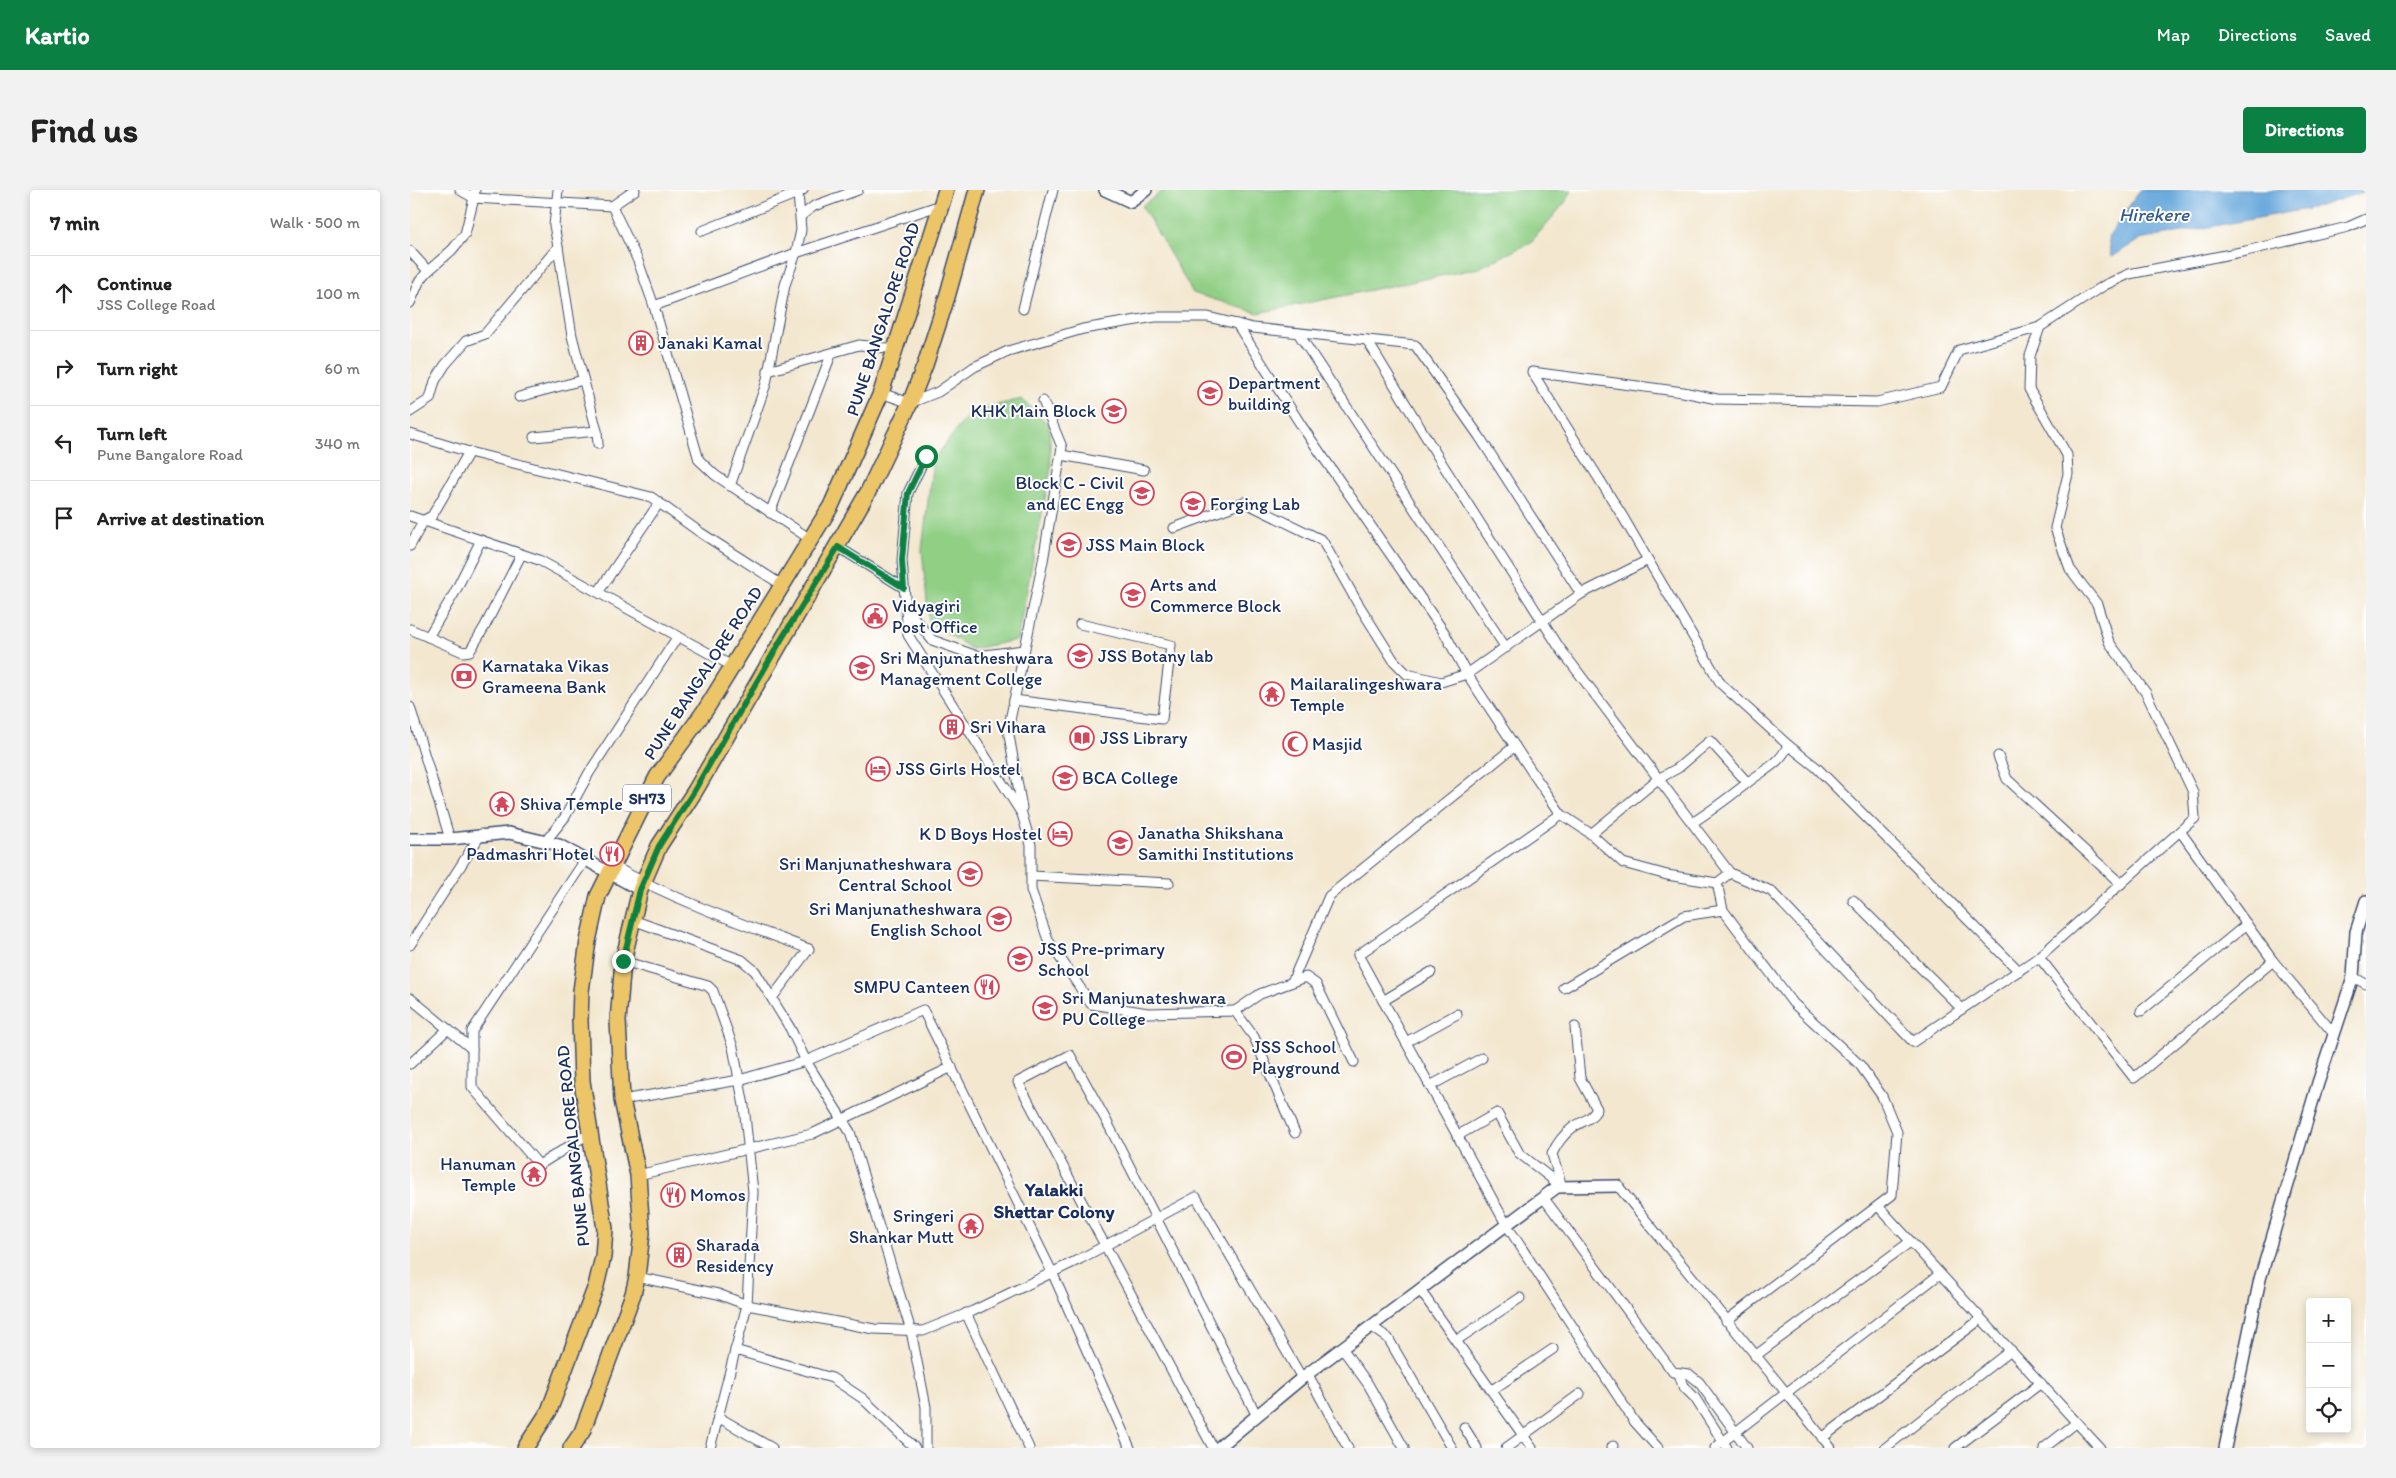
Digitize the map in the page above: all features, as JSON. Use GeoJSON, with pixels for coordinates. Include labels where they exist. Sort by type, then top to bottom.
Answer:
{"type":"FeatureCollection","features":[{"type":"Feature","properties":{"kind":"main road","name":"PUNE BANGALORE ROAD"},"geometry":{"type":"LineString","coordinates":[[525,1448],[550,1411],[596,1286],[603,1257],[604,1229],[582,1081],[581,991],[598,896],[658,777],[706,709],[831,506],[881,393],[946,190]]}},
{"type":"Feature","properties":{"kind":"main road","name":"SH73"},"geometry":{"type":"LineString","coordinates":[[571,1448],[582,1432],[637,1277],[642,1233],[638,1175],[622,1100],[618,1021],[623,961],[642,887],[659,846],[694,791],[781,640],[838,547],[868,492],[910,403],[947,297],[977,190]]}},
{"type":"Feature","properties":{"kind":"street"},"geometry":{"type":"LineString","coordinates":[[460,190],[475,194],[557,203],[612,206],[635,190]]}},
{"type":"Feature","properties":{"kind":"street"},"geometry":{"type":"LineString","coordinates":[[558,190],[554,225],[572,336],[597,431],[598,444]]}},
{"type":"Feature","properties":{"kind":"street"},"geometry":{"type":"LineString","coordinates":[[800,216],[814,206],[858,190]]}},
{"type":"Feature","properties":{"kind":"street"},"geometry":{"type":"LineString","coordinates":[[1023,309],[1053,190]]}},
{"type":"Feature","properties":{"kind":"street"},"geometry":{"type":"LineString","coordinates":[[1105,190],[1131,202],[1146,190]]}},
{"type":"Feature","properties":{"kind":"street"},"geometry":{"type":"LineString","coordinates":[[702,231],[800,191],[801,230],[796,254],[785,285],[768,371],[730,486]]}},
{"type":"Feature","properties":{"kind":"street"},"geometry":{"type":"LineString","coordinates":[[410,303],[419,282],[428,270],[452,250],[465,234],[475,194]]}},
{"type":"Feature","properties":{"kind":"street"},"geometry":{"type":"LineString","coordinates":[[654,306],[796,254],[941,205]]}},
{"type":"Feature","properties":{"kind":"street"},"geometry":{"type":"LineString","coordinates":[[612,206],[638,261],[654,306],[699,460],[730,486],[810,539]]}},
{"type":"Feature","properties":{"kind":"street"},"geometry":{"type":"LineString","coordinates":[[2019,971],[1816,767],[1788,745],[1720,684],[1623,517],[1532,372],[1683,392],[1717,399],[1877,402],[1941,387],[1959,350],[2040,328],[2105,285],[2129,274],[2339,230],[2366,218]]}},
{"type":"Feature","properties":{"kind":"street"},"geometry":{"type":"LineString","coordinates":[[410,412],[430,399],[436,381],[445,365],[466,341],[485,334],[558,247]]}},
{"type":"Feature","properties":{"kind":"street"},"geometry":{"type":"LineString","coordinates":[[410,251],[428,270]]}},
{"type":"Feature","properties":{"kind":"street"},"geometry":{"type":"LineString","coordinates":[[881,393],[910,403],[938,392],[974,367],[1008,351],[1083,329],[1156,317],[1208,317],[1237,324],[1298,333],[1415,345],[1479,436],[1581,594]]}},
{"type":"Feature","properties":{"kind":"street"},"geometry":{"type":"LineString","coordinates":[[1237,324],[1301,425],[1444,632],[1467,674],[1561,814],[1591,834],[1623,863],[1667,875],[1717,883],[1730,873]]}},
{"type":"Feature","properties":{"kind":"street"},"geometry":{"type":"LineString","coordinates":[[1367,340],[1443,465],[1559,647],[1730,873],[1772,892],[1913,1042],[2039,957],[2195,818],[2193,792],[2146,693],[2109,642],[2097,604],[2070,569],[2056,528],[2068,474],[2067,455],[2029,389],[2030,356],[2040,328]]}},
{"type":"Feature","properties":{"kind":"street"},"geometry":{"type":"LineString","coordinates":[[1298,333],[1506,648]]}},
{"type":"Feature","properties":{"kind":"street"},"geometry":{"type":"LineString","coordinates":[[768,371],[832,355],[859,345],[896,349]]}},
{"type":"Feature","properties":{"kind":"street"},"geometry":{"type":"LineString","coordinates":[[770,512],[832,355]]}},
{"type":"Feature","properties":{"kind":"street"},"geometry":{"type":"LineString","coordinates":[[519,397],[583,380]]}},
{"type":"Feature","properties":{"kind":"street"},"geometry":{"type":"LineString","coordinates":[[1043,401],[1062,447],[1043,560],[1008,730],[1022,814],[1031,845],[1031,890],[1048,940],[1091,1004],[1148,1014],[1235,1011],[1260,994],[1306,977],[1316,984],[1354,1062]]}},
{"type":"Feature","properties":{"kind":"street"},"geometry":{"type":"LineString","coordinates":[[534,437],[597,431]]}},
{"type":"Feature","properties":{"kind":"street"},"geometry":{"type":"LineString","coordinates":[[410,434],[469,452],[651,496],[701,533],[782,585]]}},
{"type":"Feature","properties":{"kind":"street"},"geometry":{"type":"LineString","coordinates":[[410,546],[424,520],[432,516],[469,452]]}},
{"type":"Feature","properties":{"kind":"street"},"geometry":{"type":"LineString","coordinates":[[1061,455],[1144,470]]}},
{"type":"Feature","properties":{"kind":"street"},"geometry":{"type":"LineString","coordinates":[[926,456],[908,493],[902,560],[908,635],[1022,814]]}},
{"type":"Feature","properties":{"kind":"street"},"geometry":{"type":"LineString","coordinates":[[1174,528],[1244,502],[1290,522],[1322,540],[1357,602],[1394,661],[1407,674],[1441,682],[1467,674],[1581,594],[1648,560]]}},
{"type":"Feature","properties":{"kind":"street"},"geometry":{"type":"LineString","coordinates":[[600,592],[660,503]]}},
{"type":"Feature","properties":{"kind":"street"},"geometry":{"type":"LineString","coordinates":[[410,516],[540,560],[732,666]]}},
{"type":"Feature","properties":{"kind":"street"},"geometry":{"type":"LineString","coordinates":[[428,637],[455,592],[481,540]]}},
{"type":"Feature","properties":{"kind":"street"},"geometry":{"type":"LineString","coordinates":[[838,547],[904,588]]}},
{"type":"Feature","properties":{"kind":"street"},"geometry":{"type":"LineString","coordinates":[[410,629],[463,652],[470,651],[486,626],[521,555]]}},
{"type":"Feature","properties":{"kind":"street"},"geometry":{"type":"LineString","coordinates":[[906,609],[932,640],[977,656],[1024,650]]}},
{"type":"Feature","properties":{"kind":"street"},"geometry":{"type":"LineString","coordinates":[[1014,700],[1162,719],[1171,645],[1080,624]]}},
{"type":"Feature","properties":{"kind":"street"},"geometry":{"type":"LineString","coordinates":[[545,842],[565,817],[594,765],[678,636]]}},
{"type":"Feature","properties":{"kind":"street"},"geometry":{"type":"LineString","coordinates":[[410,707],[450,839]]}},
{"type":"Feature","properties":{"kind":"street"},"geometry":{"type":"LineString","coordinates":[[1591,834],[1658,779],[1678,768],[1710,741],[1747,782]]}},
{"type":"Feature","properties":{"kind":"street"},"geometry":{"type":"LineString","coordinates":[[1692,823],[1726,801],[1747,782],[1765,772],[1785,753],[1788,745]]}},
{"type":"Feature","properties":{"kind":"street"},"geometry":{"type":"LineString","coordinates":[[1292,982],[1329,896],[1515,746]]}},
{"type":"Feature","properties":{"kind":"street"},"geometry":{"type":"LineString","coordinates":[[1998,756],[2007,779],[2121,884]]}},
{"type":"Feature","properties":{"kind":"street"},"geometry":{"type":"LineString","coordinates":[[1561,814],[1358,955],[1506,1224],[1634,1421],[1658,1448]]}},
{"type":"Feature","properties":{"kind":"street"},"geometry":{"type":"LineString","coordinates":[[2180,831],[2273,961],[2334,1034]]}},
{"type":"Feature","properties":{"kind":"street"},"geometry":{"type":"LineString","coordinates":[[410,838],[450,839],[481,834],[509,833],[545,842],[559,846],[585,860],[611,870],[642,887],[809,949],[772,998]]}},
{"type":"Feature","properties":{"kind":"street"},"geometry":{"type":"LineString","coordinates":[[410,945],[481,834]]}},
{"type":"Feature","properties":{"kind":"street"},"geometry":{"type":"LineString","coordinates":[[585,860],[472,1031],[472,1087],[539,1165],[590,1132]]}},
{"type":"Feature","properties":{"kind":"street"},"geometry":{"type":"LineString","coordinates":[[1031,876],[1169,883]]}},
{"type":"Feature","properties":{"kind":"street"},"geometry":{"type":"LineString","coordinates":[[1717,883],[1723,910],[1793,1004],[1860,1065],[1882,1096],[1897,1132],[1892,1195],[1726,1321]]}},
{"type":"Feature","properties":{"kind":"street"},"geometry":{"type":"LineString","coordinates":[[1853,900],[1962,1009]]}},
{"type":"Feature","properties":{"kind":"street"},"geometry":{"type":"LineString","coordinates":[[2225,1448],[2260,1279],[2353,977],[2356,932],[2366,902]]}},
{"type":"Feature","properties":{"kind":"street"},"geometry":{"type":"LineString","coordinates":[[1564,988],[1684,916],[1723,910]]}},
{"type":"Feature","properties":{"kind":"street"},"geometry":{"type":"LineString","coordinates":[[633,920],[742,960],[755,971],[790,1028],[806,1061],[850,1132],[911,1331],[926,1407],[926,1448]]}},
{"type":"Feature","properties":{"kind":"street"},"geometry":{"type":"LineString","coordinates":[[2141,1011],[2247,924]]}},
{"type":"Feature","properties":{"kind":"street"},"geometry":{"type":"LineString","coordinates":[[2039,957],[2134,1078],[2273,961]]}},
{"type":"Feature","properties":{"kind":"street"},"geometry":{"type":"LineString","coordinates":[[623,961],[708,986],[713,991],[726,1024],[740,1080],[753,1192],[747,1305],[710,1448]]}},
{"type":"Feature","properties":{"kind":"street"},"geometry":{"type":"LineString","coordinates":[[1383,1001],[1431,972]]}},
{"type":"Feature","properties":{"kind":"street"},"geometry":{"type":"LineString","coordinates":[[2353,977],[2366,984]]}},
{"type":"Feature","properties":{"kind":"street"},"geometry":{"type":"LineString","coordinates":[[410,998],[472,1049]]}},
{"type":"Feature","properties":{"kind":"street"},"geometry":{"type":"LineString","coordinates":[[622,1100],[740,1080],[806,1061],[922,1010],[952,1067],[1052,1272],[1130,1448]]}},
{"type":"Feature","properties":{"kind":"street"},"geometry":{"type":"LineString","coordinates":[[1235,1011],[1254,1037],[1295,1133]]}},
{"type":"Feature","properties":{"kind":"street"},"geometry":{"type":"LineString","coordinates":[[1406,1042],[1457,1014]]}},
{"type":"Feature","properties":{"kind":"street"},"geometry":{"type":"LineString","coordinates":[[1562,1187],[1552,1154],[1557,1142],[1573,1127],[1593,1117],[1597,1109],[1580,1078],[1575,1027]]}},
{"type":"Feature","properties":{"kind":"street"},"geometry":{"type":"LineString","coordinates":[[410,1064],[448,1029]]}},
{"type":"Feature","properties":{"kind":"street"},"geometry":{"type":"LineString","coordinates":[[1213,1448],[1107,1245],[1018,1082],[1070,1055],[1156,1217],[1256,1416]]}},
{"type":"Feature","properties":{"kind":"street"},"geometry":{"type":"LineString","coordinates":[[1430,1086],[1482,1058]]}},
{"type":"Feature","properties":{"kind":"street"},"geometry":{"type":"LineString","coordinates":[[638,1175],[812,1134],[952,1067]]}},
{"type":"Feature","properties":{"kind":"street"},"geometry":{"type":"LineString","coordinates":[[1458,1136],[1497,1113],[1520,1153],[1562,1187]]}},
{"type":"Feature","properties":{"kind":"street"},"geometry":{"type":"LineString","coordinates":[[1218,1448],[1304,1375],[1557,1187],[1618,1186],[1785,1394],[1831,1448]]}},
{"type":"Feature","properties":{"kind":"street"},"geometry":{"type":"LineString","coordinates":[[637,1277],[718,1294],[747,1305],[874,1328],[923,1331],[966,1313],[1052,1272],[1196,1197],[1348,1448]]}},
{"type":"Feature","properties":{"kind":"street"},"geometry":{"type":"LineString","coordinates":[[1544,1197],[1673,1372],[1689,1374],[1698,1382],[1747,1448]]}},
{"type":"Feature","properties":{"kind":"street"},"geometry":{"type":"LineString","coordinates":[[1878,1206],[2100,1448]]}},
{"type":"Feature","properties":{"kind":"street"},"geometry":{"type":"LineString","coordinates":[[1755,1356],[1910,1242]]}},
{"type":"Feature","properties":{"kind":"street"},"geometry":{"type":"LineString","coordinates":[[1679,1374],[1683,1386],[1695,1398],[1722,1446],[1734,1433],[1940,1274]]}},
{"type":"Feature","properties":{"kind":"street"},"geometry":{"type":"LineString","coordinates":[[1420,1290],[1458,1340],[1532,1448]]}},
{"type":"Feature","properties":{"kind":"street"},"geometry":{"type":"LineString","coordinates":[[1458,1340],[1520,1298]]}},
{"type":"Feature","properties":{"kind":"street"},"geometry":{"type":"LineString","coordinates":[[966,1313],[1029,1448]]}},
{"type":"Feature","properties":{"kind":"street"},"geometry":{"type":"LineString","coordinates":[[1822,1438],[1981,1319]]}},
{"type":"Feature","properties":{"kind":"street"},"geometry":{"type":"LineString","coordinates":[[1371,1326],[1388,1338],[1452,1448]]}},
{"type":"Feature","properties":{"kind":"street"},"geometry":{"type":"LineString","coordinates":[[1342,1348],[1368,1384],[1404,1448]]}},
{"type":"Feature","properties":{"kind":"street"},"geometry":{"type":"LineString","coordinates":[[1492,1390],[1553,1349]]}},
{"type":"Feature","properties":{"kind":"street"},"geometry":{"type":"LineString","coordinates":[[735,1350],[832,1378],[862,1398],[915,1448]]}},
{"type":"Feature","properties":{"kind":"street"},"geometry":{"type":"LineString","coordinates":[[1885,1448],[2011,1350]]}},
{"type":"Feature","properties":{"kind":"street"},"geometry":{"type":"LineString","coordinates":[[1955,1448],[2041,1383]]}},
{"type":"Feature","properties":{"kind":"street"},"geometry":{"type":"LineString","coordinates":[[1506,1448],[1580,1394]]}},
{"type":"Feature","properties":{"kind":"street"},"geometry":{"type":"LineString","coordinates":[[718,1417],[772,1448]]}},
{"type":"Feature","properties":{"kind":"street"},"geometry":{"type":"LineString","coordinates":[[2044,1448],[2076,1423]]}},
{"type":"Feature","properties":{"kind":"street"},"geometry":{"type":"LineString","coordinates":[[1464,1427],[1477,1448]]}},
{"type":"Feature","properties":{"kind":"green space"},"geometry":{"type":"Polygon","coordinates":[[[1164,190],[1572,190],[1567,200],[1531,242],[1479,268],[1258,313],[1193,293],[1142,206],[1164,190]]]}},
{"type":"Feature","properties":{"kind":"green space"},"geometry":{"type":"Polygon","coordinates":[[[1022,399],[1049,425],[1051,468],[1017,640],[972,649],[929,622],[922,550],[933,460],[971,411],[1022,399]]]}},
{"type":"Feature","properties":{"kind":"water","name":"Hirekere"},"geometry":{"type":"Polygon","coordinates":[[[2140,190],[2366,191],[2317,207],[2139,240],[2111,257],[2108,237],[2140,190]]]}},
{"type":"Feature","properties":{"kind":"place","name":"Janaki Kamal"},"geometry":{"type":"Point","coordinates":[641,343]}},
{"type":"Feature","properties":{"kind":"place","name":"Department building"},"geometry":{"type":"Point","coordinates":[1210,393]}},
{"type":"Feature","properties":{"kind":"place","name":"KHK Main Block"},"geometry":{"type":"Point","coordinates":[1114,411]}},
{"type":"Feature","properties":{"kind":"place","name":"Block C - Civil and EC Engg"},"geometry":{"type":"Point","coordinates":[1142,493]}},
{"type":"Feature","properties":{"kind":"place","name":"Forging Lab"},"geometry":{"type":"Point","coordinates":[1193,504]}},
{"type":"Feature","properties":{"kind":"place","name":"JSS Main Block"},"geometry":{"type":"Point","coordinates":[1069,545]}},
{"type":"Feature","properties":{"kind":"place","name":"Arts and Commerce Block"},"geometry":{"type":"Point","coordinates":[1133,595]}},
{"type":"Feature","properties":{"kind":"place","name":"Vidyagiri Post Office"},"geometry":{"type":"Point","coordinates":[875,616]}},
{"type":"Feature","properties":{"kind":"place","name":"JSS Botany lab"},"geometry":{"type":"Point","coordinates":[1080,656]}},
{"type":"Feature","properties":{"kind":"place","name":"Sri Manjunatheshwara Management College"},"geometry":{"type":"Point","coordinates":[862,668]}},
{"type":"Feature","properties":{"kind":"place","name":"Karnataka Vikas Grameena Bank"},"geometry":{"type":"Point","coordinates":[464,676]}},
{"type":"Feature","properties":{"kind":"place","name":"Mailaralingeshwara Temple"},"geometry":{"type":"Point","coordinates":[1272,694]}},
{"type":"Feature","properties":{"kind":"place","name":"Sri Vihara"},"geometry":{"type":"Point","coordinates":[952,727]}},
{"type":"Feature","properties":{"kind":"place","name":"JSS Library"},"geometry":{"type":"Point","coordinates":[1082,738]}},
{"type":"Feature","properties":{"kind":"place","name":"Masjid"},"geometry":{"type":"Point","coordinates":[1295,744]}},
{"type":"Feature","properties":{"kind":"place","name":"JSS Girls Hostel"},"geometry":{"type":"Point","coordinates":[878,769]}},
{"type":"Feature","properties":{"kind":"place","name":"BCA College"},"geometry":{"type":"Point","coordinates":[1065,778]}},
{"type":"Feature","properties":{"kind":"place","name":"Shiva Temple"},"geometry":{"type":"Point","coordinates":[502,804]}},
{"type":"Feature","properties":{"kind":"place","name":"K D Boys Hostel"},"geometry":{"type":"Point","coordinates":[1060,834]}},
{"type":"Feature","properties":{"kind":"place","name":"Janatha Shikshana Samithi Institutions"},"geometry":{"type":"Point","coordinates":[1120,843]}},
{"type":"Feature","properties":{"kind":"place","name":"Padmashri Hotel"},"geometry":{"type":"Point","coordinates":[612,854]}},
{"type":"Feature","properties":{"kind":"place","name":"Sri Manjunatheshwara Central School"},"geometry":{"type":"Point","coordinates":[970,874]}},
{"type":"Feature","properties":{"kind":"place","name":"Sri Manjunatheshwara English School"},"geometry":{"type":"Point","coordinates":[999,919]}},
{"type":"Feature","properties":{"kind":"place","name":"JSS Pre-primary School"},"geometry":{"type":"Point","coordinates":[1020,959]}},
{"type":"Feature","properties":{"kind":"place","name":"SMPU Canteen"},"geometry":{"type":"Point","coordinates":[987,987]}},
{"type":"Feature","properties":{"kind":"place","name":"Sri Manjunateshwara PU College"},"geometry":{"type":"Point","coordinates":[1045,1008]}},
{"type":"Feature","properties":{"kind":"place","name":"JSS School Playground"},"geometry":{"type":"Point","coordinates":[1234,1057]}},
{"type":"Feature","properties":{"kind":"place","name":"Hanuman Temple"},"geometry":{"type":"Point","coordinates":[534,1174]}},
{"type":"Feature","properties":{"kind":"place","name":"Momos"},"geometry":{"type":"Point","coordinates":[673,1195]}},
{"type":"Feature","properties":{"kind":"place","name":"Sringeri Shankar Mutt"},"geometry":{"type":"Point","coordinates":[971,1226]}},
{"type":"Feature","properties":{"kind":"place","name":"Sharada Residency"},"geometry":{"type":"Point","coordinates":[679,1255]}},
{"type":"Feature","properties":{"kind":"district","name":"Yalakki Shettar Colony"},"geometry":{"type":"Point","coordinates":[1054,1200]}},
{"type":"Feature","properties":{"kind":"route"},"geometry":{"type":"LineString","coordinates":[[623,961],[640,890],[659,846],[694,791],[781,640],[838,547],[904,588],[902,560],[908,493],[926,456]]}}]}
